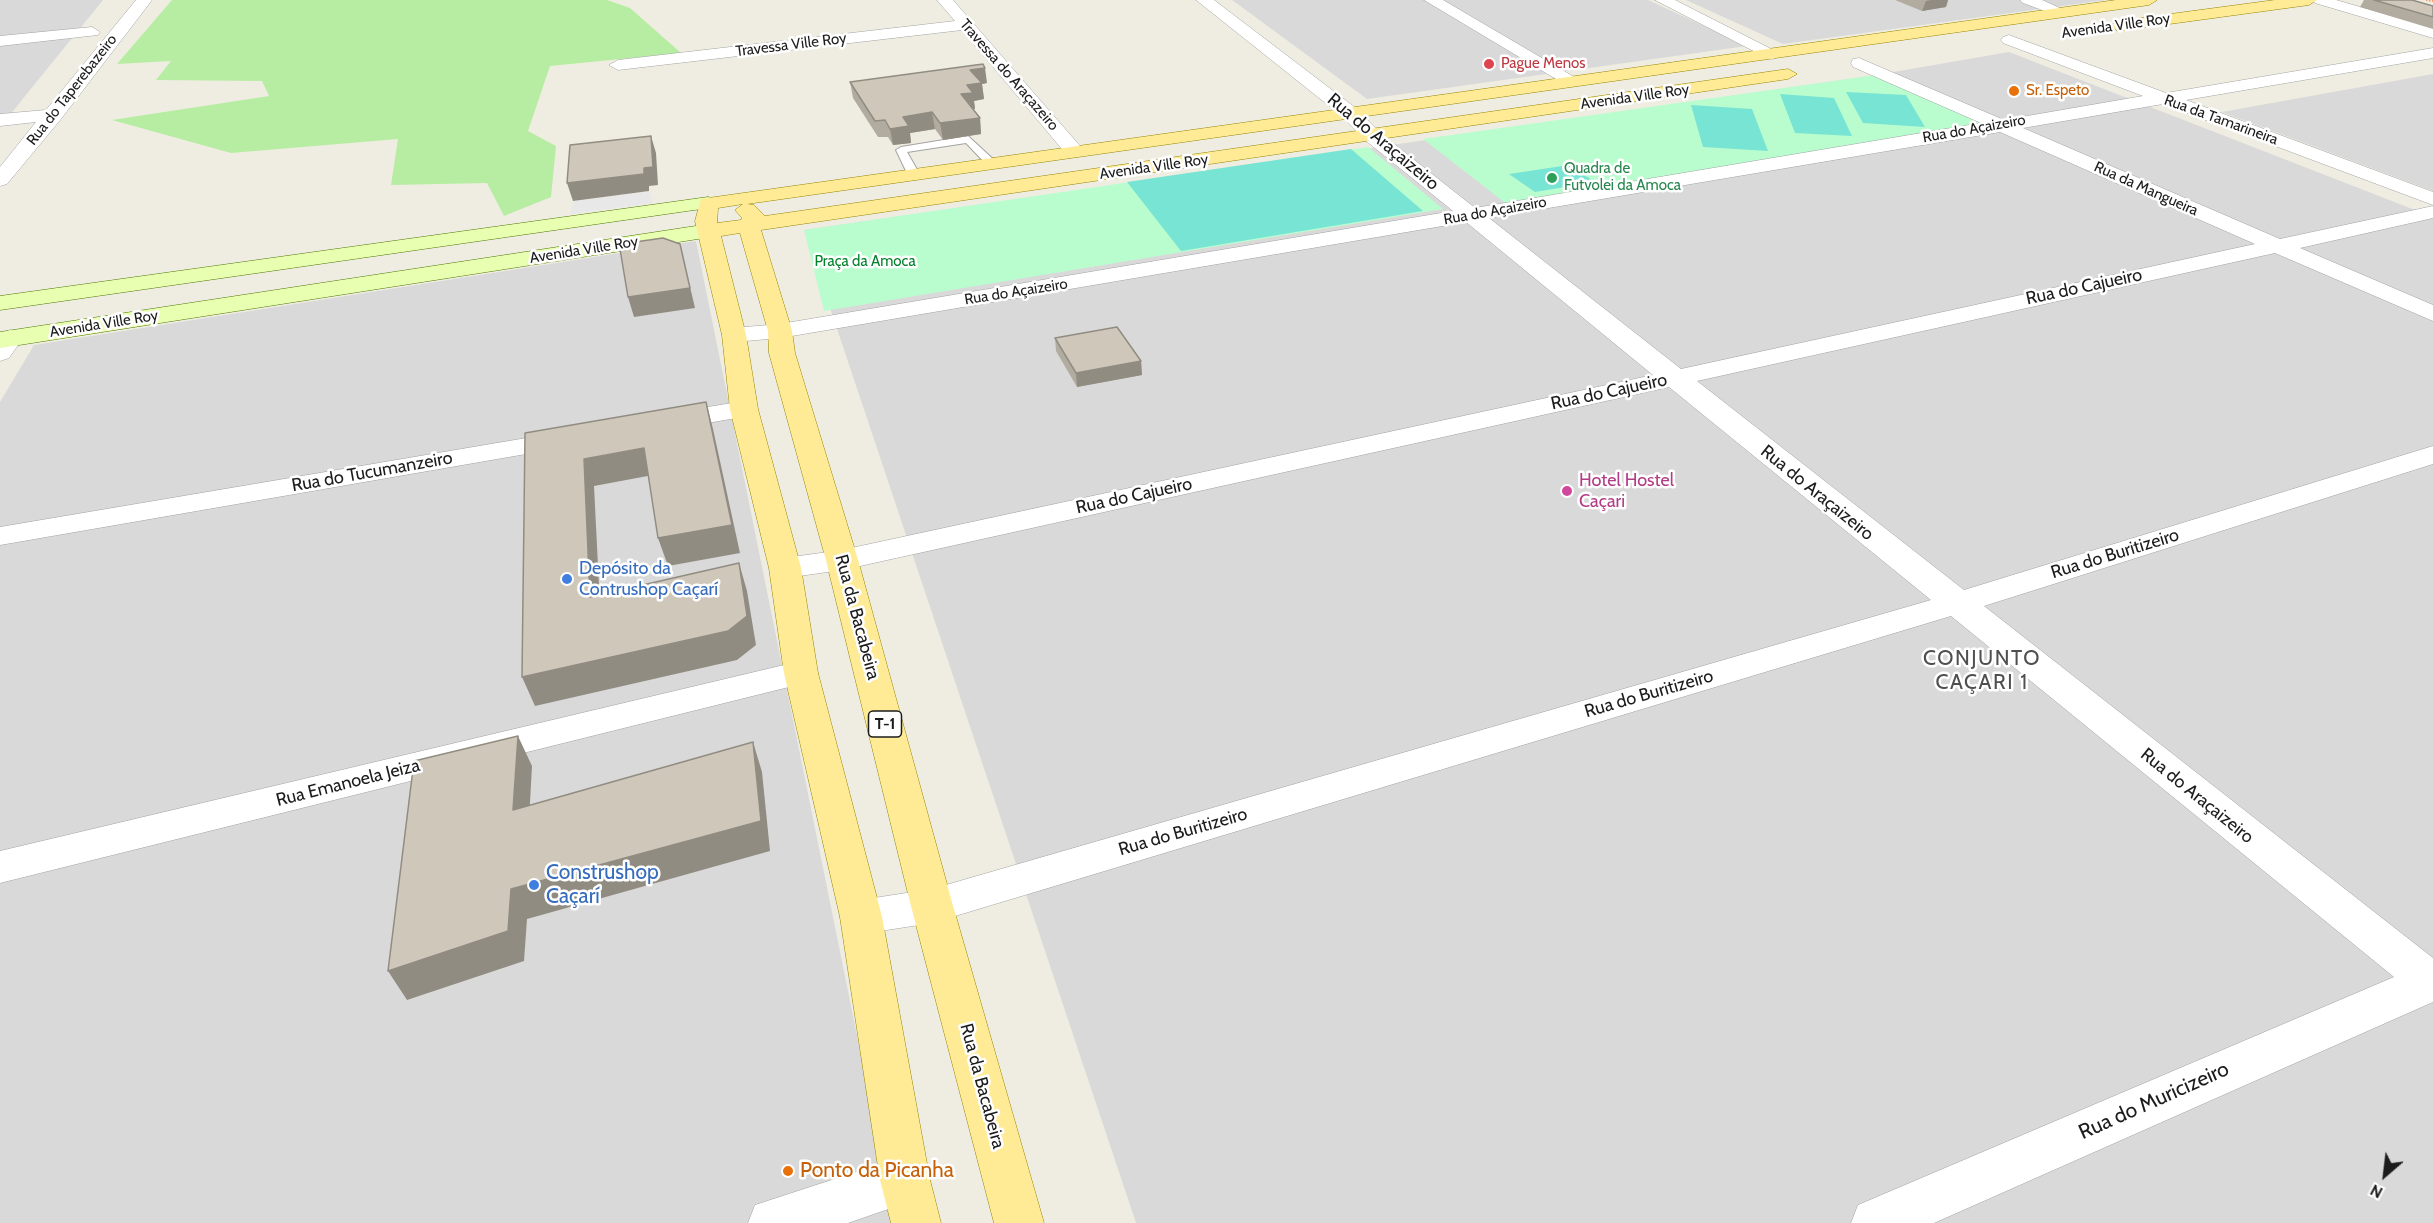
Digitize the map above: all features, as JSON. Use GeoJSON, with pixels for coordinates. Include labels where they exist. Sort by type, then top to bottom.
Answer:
{"type":"FeatureCollection","features":[{"type":"Feature","properties":{"kind":"main road","name":"Avenida Ville Roy"},"geometry":{"type":"LineString","coordinates":[[3,344],[723,215],[913,173],[2149,0]]}},
{"type":"Feature","properties":{"kind":"main road","name":"Avenida Ville Roy"},"geometry":{"type":"LineString","coordinates":[[2103,27],[2309,0]]}},
{"type":"Feature","properties":{"kind":"main road","name":"Avenida Ville Roy"},"geometry":{"type":"LineString","coordinates":[[1986,44],[2044,35]]}},
{"type":"Feature","properties":{"kind":"main road"},"geometry":{"type":"LineString","coordinates":[[1837,66],[1894,57]]}},
{"type":"Feature","properties":{"kind":"main road","name":"Avenida Ville Roy"},"geometry":{"type":"LineString","coordinates":[[0,303],[1372,136],[1804,71]]}},
{"type":"Feature","properties":{"kind":"main road"},"geometry":{"type":"LineString","coordinates":[[723,215],[744,409],[785,568],[801,673],[861,917],[911,1201]]}},
{"type":"Feature","properties":{"kind":"main road","name":"Rua da Bacabeira"},"geometry":{"type":"LineString","coordinates":[[723,215],[789,344],[842,560],[932,906],[1020,1223]]}},
{"type":"Feature","properties":{"kind":"street","name":"Rua do Taperebazeiro"},"geometry":{"type":"LineString","coordinates":[[0,180],[144,0]]}},
{"type":"Feature","properties":{"kind":"street","name":"Travessa do Araçazeiro"},"geometry":{"type":"LineString","coordinates":[[945,0],[1073,150]]}},
{"type":"Feature","properties":{"kind":"street","name":"Rua do Araçaizeiro"},"geometry":{"type":"LineString","coordinates":[[1204,0],[1350,112],[1372,136],[1481,224],[2432,981]]}},
{"type":"Feature","properties":{"kind":"street"},"geometry":{"type":"LineString","coordinates":[[1432,0],[1572,81]]}},
{"type":"Feature","properties":{"kind":"street"},"geometry":{"type":"LineString","coordinates":[[1664,0],[1773,54]]}},
{"type":"Feature","properties":{"kind":"street"},"geometry":{"type":"LineString","coordinates":[[2028,0],[2061,12]]}},
{"type":"Feature","properties":{"kind":"street"},"geometry":{"type":"LineString","coordinates":[[2320,0],[2433,33]]}},
{"type":"Feature","properties":{"kind":"street","name":"Rua do Taperebazeiro"},"geometry":{"type":"LineString","coordinates":[[78,49],[106,16]]}},
{"type":"Feature","properties":{"kind":"street","name":"Travessa Ville Roy"},"geometry":{"type":"LineString","coordinates":[[618,65],[964,25]]}},
{"type":"Feature","properties":{"kind":"street"},"geometry":{"type":"LineString","coordinates":[[0,41],[92,32]]}},
{"type":"Feature","properties":{"kind":"street","name":"Rua da Tamarineira"},"geometry":{"type":"LineString","coordinates":[[2009,40],[2433,199]]}},
{"type":"Feature","properties":{"kind":"street","name":"Rua do Açaizeiro"},"geometry":{"type":"LineString","coordinates":[[1224,277],[1481,224],[1999,124],[2433,53]]}},
{"type":"Feature","properties":{"kind":"street","name":"Rua da Mangueira"},"geometry":{"type":"LineString","coordinates":[[1859,63],[2433,314]]}},
{"type":"Feature","properties":{"kind":"street","name":"Rua do Açaizeiro"},"geometry":{"type":"LineString","coordinates":[[736,346],[789,344],[1481,224],[2030,138],[2433,69]]}},
{"type":"Feature","properties":{"kind":"street","name":"Rua do Taperebazeiro"},"geometry":{"type":"LineString","coordinates":[[6,140],[38,100]]}},
{"type":"Feature","properties":{"kind":"street"},"geometry":{"type":"LineString","coordinates":[[0,120],[54,115]]}},
{"type":"Feature","properties":{"kind":"street","name":"Rua do Cajueiro"},"geometry":{"type":"LineString","coordinates":[[785,568],[842,560],[2433,212]]}},
{"type":"Feature","properties":{"kind":"street"},"geometry":{"type":"LineString","coordinates":[[638,427],[744,409]]}},
{"type":"Feature","properties":{"kind":"street","name":"Rua do Tucumanzeiro"},"geometry":{"type":"LineString","coordinates":[[0,536],[590,435]]}},
{"type":"Feature","properties":{"kind":"street","name":"Rua do Buritizeiro"},"geometry":{"type":"LineString","coordinates":[[861,917],[932,906],[1956,604],[2433,455]]}},
{"type":"Feature","properties":{"kind":"street","name":"Rua Emanoela Jeiza"},"geometry":{"type":"LineString","coordinates":[[0,867],[801,673]]}},
{"type":"Feature","properties":{"kind":"street","name":"Rua do Muricizeiro"},"geometry":{"type":"LineString","coordinates":[[1876,1223],[2432,981]]}},
{"type":"Feature","properties":{"kind":"street"},"geometry":{"type":"LineString","coordinates":[[773,1223],[911,1201]]}},
{"type":"Feature","properties":{"kind":"lane"},"geometry":{"type":"LineString","coordinates":[[913,173],[900,150],[968,140],[990,162]]}},
{"type":"Feature","properties":{"kind":"path"},"geometry":{"type":"LineString","coordinates":[[2426,0],[2433,1]]}},
{"type":"Feature","properties":{"kind":"shaded area"},"geometry":{"type":"Polygon","coordinates":[[[0,0],[103,0],[0,127],[0,0]]]}},
{"type":"Feature","properties":{"kind":"shaded area"},"geometry":{"type":"Polygon","coordinates":[[[1232,0],[1648,0],[1747,46],[1367,99],[1232,0]]]}},
{"type":"Feature","properties":{"kind":"shaded area"},"geometry":{"type":"Polygon","coordinates":[[[1686,0],[2106,0],[1783,44],[1686,0]]]}},
{"type":"Feature","properties":{"kind":"shaded area"},"geometry":{"type":"Polygon","coordinates":[[[2009,52],[2433,217],[2433,1223],[1136,1223],[804,230],[1876,75],[2009,52]]]}},
{"type":"Feature","properties":{"kind":"shaded area"},"geometry":{"type":"Polygon","coordinates":[[[2433,74],[2433,191],[2222,112],[2433,74]]]}},
{"type":"Feature","properties":{"kind":"shaded area"},"geometry":{"type":"Polygon","coordinates":[[[1846,92],[1906,95],[1925,127],[1863,123],[1846,92]]]}},
{"type":"Feature","properties":{"kind":"shaded area"},"geometry":{"type":"Polygon","coordinates":[[[1780,94],[1834,98],[1852,136],[1795,133],[1780,94]]]}},
{"type":"Feature","properties":{"kind":"shaded area"},"geometry":{"type":"Polygon","coordinates":[[[1691,105],[1752,109],[1768,151],[1703,147],[1691,105]]]}},
{"type":"Feature","properties":{"kind":"shaded area"},"geometry":{"type":"Polygon","coordinates":[[[1351,149],[1423,211],[1181,251],[1127,182],[1351,149]]]}},
{"type":"Feature","properties":{"kind":"shaded area","name":"Quadra de Futvolei da Amoca"},"geometry":{"type":"Polygon","coordinates":[[[1569,165],[1595,182],[1535,192],[1509,174],[1569,165]]]}},
{"type":"Feature","properties":{"kind":"shaded area"},"geometry":{"type":"Polygon","coordinates":[[[649,191],[653,203],[571,214],[573,201],[649,191]]]}},
{"type":"Feature","properties":{"kind":"shaded area"},"geometry":{"type":"Polygon","coordinates":[[[696,241],[895,1223],[0,1223],[0,402],[34,345],[696,241]]]}},
{"type":"Feature","properties":{"kind":"green space"},"geometry":{"type":"Polygon","coordinates":[[[172,0],[607,0],[630,8],[681,53],[550,66],[528,131],[556,146],[551,197],[504,216],[487,183],[391,185],[398,139],[231,153],[112,120],[269,96],[262,81],[156,80],[171,61],[117,64],[172,0]]]}},
{"type":"Feature","properties":{"kind":"green space"},"geometry":{"type":"Polygon","coordinates":[[[1876,75],[1980,123],[1508,205],[1423,139],[1876,75]]]}},
{"type":"Feature","properties":{"kind":"green space","name":"Praça da Amoca"},"geometry":{"type":"Polygon","coordinates":[[[1368,147],[1443,209],[824,311],[804,230],[1368,147]]]}},
{"type":"Feature","properties":{"kind":"building"},"geometry":{"type":"Polygon","coordinates":[[[2374,0],[2412,0],[2433,6],[2433,17],[2374,0]]]}},
{"type":"Feature","properties":{"kind":"building"},"geometry":{"type":"Polygon","coordinates":[[[983,64],[985,68],[970,70],[982,83],[967,85],[973,93],[961,94],[980,118],[940,123],[932,112],[903,117],[909,126],[890,129],[885,120],[875,121],[850,82],[983,64]]]}},
{"type":"Feature","properties":{"kind":"building"},"geometry":{"type":"Polygon","coordinates":[[[651,136],[653,167],[644,168],[644,174],[567,183],[570,145],[651,136]]]}},
{"type":"Feature","properties":{"kind":"building"},"geometry":{"type":"Polygon","coordinates":[[[663,238],[680,244],[690,288],[628,297],[620,249],[635,242],[663,238]]]}},
{"type":"Feature","properties":{"kind":"building"},"geometry":{"type":"Polygon","coordinates":[[[1117,327],[1141,361],[1076,373],[1055,338],[1117,327]]]}},
{"type":"Feature","properties":{"kind":"building","name":"Depósito da Contrushop Caçarí"},"geometry":{"type":"Polygon","coordinates":[[[706,402],[732,525],[658,538],[644,448],[584,459],[590,597],[739,563],[747,616],[728,631],[522,677],[525,433],[706,402]]]}},
{"type":"Feature","properties":{"kind":"building","name":"Construshop Caçarí"},"geometry":{"type":"Polygon","coordinates":[[[518,736],[513,810],[753,742],[761,821],[511,889],[508,931],[388,971],[414,761],[518,736]]]}},
{"type":"Feature","properties":{"kind":"place","name":"Pague Menos"},"geometry":{"type":"Point","coordinates":[1489,64]}},
{"type":"Feature","properties":{"kind":"place","name":"Sr. Espeto"},"geometry":{"type":"Point","coordinates":[2014,91]}},
{"type":"Feature","properties":{"kind":"place","name":"Quadra de Futvolei da Amoca"},"geometry":{"type":"Point","coordinates":[1552,178]}},
{"type":"Feature","properties":{"kind":"place","name":"Hotel Hostel Caçari"},"geometry":{"type":"Point","coordinates":[1567,491]}},
{"type":"Feature","properties":{"kind":"place","name":"Depósito da Contrushop Caçarí"},"geometry":{"type":"Point","coordinates":[567,579]}},
{"type":"Feature","properties":{"kind":"place","name":"Construshop Caçarí"},"geometry":{"type":"Point","coordinates":[534,885]}},
{"type":"Feature","properties":{"kind":"place","name":"Ponto da Picanha"},"geometry":{"type":"Point","coordinates":[788,1171]}},
{"type":"Feature","properties":{"kind":"district","name":"CONJUNTO CAÇARI 1"},"geometry":{"type":"Point","coordinates":[1982,671]}}]}
